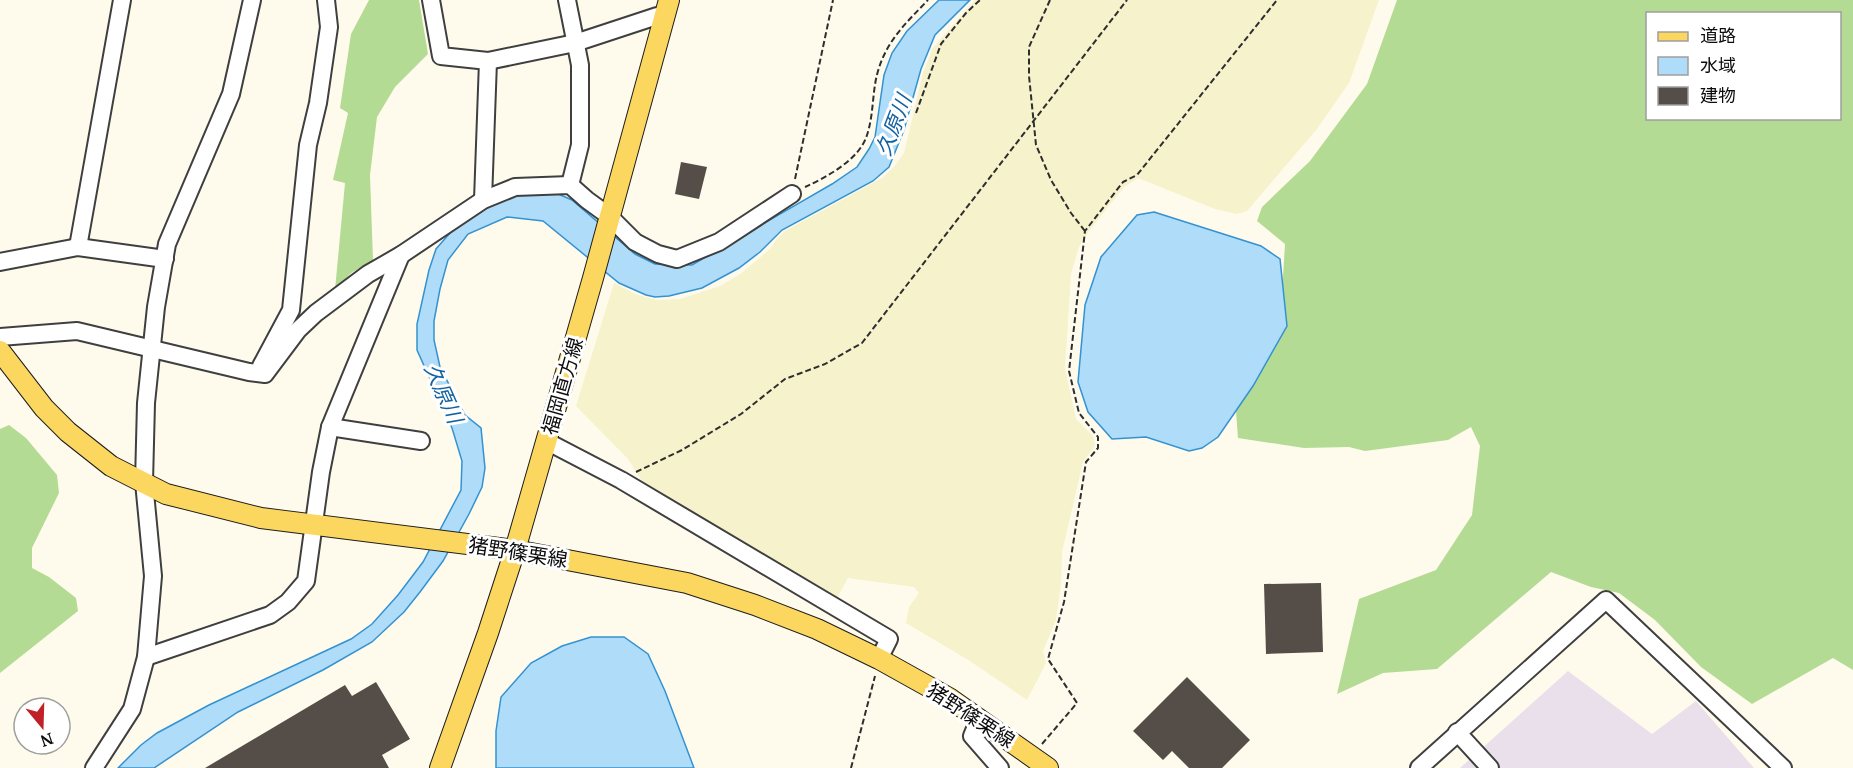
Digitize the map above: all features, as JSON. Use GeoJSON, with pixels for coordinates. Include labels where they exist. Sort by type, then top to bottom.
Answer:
{"type":"FeatureCollection","features":[{"type":"Feature","properties":{"kind":"main road","name":"福岡直方線"},"geometry":{"type":"LineString","coordinates":[[440,768],[489,633],[514,550],[593,278],[667,9]]}},
{"type":"Feature","properties":{"kind":"main road","name":"猪野篠栗線"},"geometry":{"type":"LineString","coordinates":[[0,351],[44,408],[68,432],[111,466],[166,494],[261,518],[514,550],[687,583],[755,605],[806,625],[879,659],[949,698],[1048,768]]}},
{"type":"Feature","properties":{"kind":"street"},"geometry":{"type":"LineString","coordinates":[[78,247],[122,0]]}},
{"type":"Feature","properties":{"kind":"street"},"geometry":{"type":"LineString","coordinates":[[94,768],[132,709],[146,657],[153,576],[144,482],[146,403],[156,308],[167,244],[231,94],[252,0]]}},
{"type":"Feature","properties":{"kind":"street"},"geometry":{"type":"LineString","coordinates":[[265,374],[261,366],[291,310],[308,145],[318,103],[328,27],[326,0]]}},
{"type":"Feature","properties":{"kind":"street"},"geometry":{"type":"LineString","coordinates":[[431,0],[441,56],[488,61],[575,43],[657,16],[667,9]]}},
{"type":"Feature","properties":{"kind":"street"},"geometry":{"type":"LineString","coordinates":[[567,0],[580,65],[580,145],[570,185]]}},
{"type":"Feature","properties":{"kind":"street"},"geometry":{"type":"LineString","coordinates":[[483,200],[488,61]]}},
{"type":"Feature","properties":{"kind":"street"},"geometry":{"type":"LineString","coordinates":[[265,374],[298,330],[316,313],[368,274],[402,255],[483,200],[515,187],[570,185],[635,242],[658,254],[677,259],[719,242],[792,194]]}},
{"type":"Feature","properties":{"kind":"street"},"geometry":{"type":"LineString","coordinates":[[0,262],[78,247],[165,259]]}},
{"type":"Feature","properties":{"kind":"street"},"geometry":{"type":"LineString","coordinates":[[146,657],[270,615],[288,602],[306,581],[321,472],[330,427],[402,255]]}},
{"type":"Feature","properties":{"kind":"street"},"geometry":{"type":"LineString","coordinates":[[0,337],[77,331],[265,374]]}},
{"type":"Feature","properties":{"kind":"street"},"geometry":{"type":"LineString","coordinates":[[330,427],[421,441]]}},
{"type":"Feature","properties":{"kind":"street"},"geometry":{"type":"LineString","coordinates":[[546,441],[621,480],[889,639],[879,659]]}},
{"type":"Feature","properties":{"kind":"street"},"geometry":{"type":"LineString","coordinates":[[1419,768],[1606,600],[1783,768]]}},
{"type":"Feature","properties":{"kind":"street"},"geometry":{"type":"LineString","coordinates":[[979,719],[972,736],[1000,768]]}},
{"type":"Feature","properties":{"kind":"street"},"geometry":{"type":"LineString","coordinates":[[1457,732],[1490,768]]}},
{"type":"Feature","properties":{"kind":"path"},"geometry":{"type":"LineString","coordinates":[[792,194],[833,0]]}},
{"type":"Feature","properties":{"kind":"path"},"geometry":{"type":"LineString","coordinates":[[792,194],[832,174],[853,155],[867,137],[878,70],[882,61],[894,35],[928,0]]}},
{"type":"Feature","properties":{"kind":"path"},"geometry":{"type":"LineString","coordinates":[[916,113],[941,45],[966,13],[980,0]]}},
{"type":"Feature","properties":{"kind":"path"},"geometry":{"type":"LineString","coordinates":[[1050,0],[1029,47],[1036,145],[1051,180],[1085,231]]}},
{"type":"Feature","properties":{"kind":"path"},"geometry":{"type":"LineString","coordinates":[[621,480],[682,450],[741,414],[785,379],[825,364],[862,344],[1126,0]]}},
{"type":"Feature","properties":{"kind":"path"},"geometry":{"type":"LineString","coordinates":[[1032,756],[1077,704],[1048,659],[1064,602],[1086,462],[1098,448],[1098,437],[1079,413],[1070,371],[1085,231],[1123,182],[1137,175],[1276,0]]}},
{"type":"Feature","properties":{"kind":"path"},"geometry":{"type":"LineString","coordinates":[[851,768],[879,659]]}},
{"type":"Feature","properties":{"kind":"shaded area"},"geometry":{"type":"Polygon","coordinates":[[[975,0],[1379,0],[1349,83],[1317,129],[1247,211],[1237,214],[1215,209],[1138,178],[1124,187],[1079,247],[1071,274],[1065,368],[1076,419],[1093,436],[1095,444],[1083,462],[1062,552],[1061,584],[1056,620],[1043,651],[1046,663],[1027,700],[970,661],[906,623],[909,607],[919,593],[914,587],[848,578],[836,600],[642,481],[628,459],[576,406],[614,283],[635,294],[656,300],[680,299],[720,286],[742,273],[771,248],[785,231],[882,178],[894,167],[904,153],[923,73],[933,48],[975,0]]]}},
{"type":"Feature","properties":{"kind":"shaded area"},"geometry":{"type":"Polygon","coordinates":[[[1568,671],[1652,734],[1696,701],[1754,768],[1460,768],[1568,671]]]}},
{"type":"Feature","properties":{"kind":"green space"},"geometry":{"type":"Polygon","coordinates":[[[369,0],[419,0],[428,54],[395,87],[377,117],[370,175],[373,260],[351,273],[335,290],[345,183],[333,180],[348,113],[340,108],[351,34],[369,0]]]}},
{"type":"Feature","properties":{"kind":"green space"},"geometry":{"type":"Polygon","coordinates":[[[1397,0],[1853,0],[1853,670],[1833,658],[1752,704],[1701,667],[1655,620],[1619,593],[1591,587],[1551,572],[1437,669],[1383,673],[1337,694],[1359,599],[1436,570],[1472,515],[1480,446],[1471,427],[1448,440],[1365,451],[1349,447],[1304,448],[1238,438],[1236,411],[1287,326],[1282,293],[1285,244],[1257,221],[1262,207],[1310,161],[1367,84],[1397,0]]]}},
{"type":"Feature","properties":{"kind":"green space"},"geometry":{"type":"Polygon","coordinates":[[[9,425],[26,438],[57,475],[59,493],[32,548],[32,568],[49,577],[76,598],[78,611],[0,673],[0,429],[9,425]]]}},
{"type":"Feature","properties":{"kind":"water","name":"久原川"},"geometry":{"type":"Polygon","coordinates":[[[939,0],[970,0],[935,35],[921,69],[904,130],[889,167],[873,181],[782,230],[760,252],[739,268],[702,288],[669,296],[646,295],[619,283],[543,221],[507,217],[468,234],[448,260],[434,321],[434,340],[440,367],[465,415],[481,428],[485,468],[482,487],[443,561],[404,612],[372,642],[323,670],[238,712],[154,768],[118,768],[157,733],[209,705],[351,639],[372,624],[423,562],[461,490],[462,461],[452,428],[417,350],[417,324],[429,270],[436,249],[450,233],[466,219],[494,201],[524,193],[556,193],[572,200],[635,254],[655,264],[692,265],[832,184],[857,167],[875,137],[884,75],[892,53],[907,31],[939,0]]]}},
{"type":"Feature","properties":{"kind":"water"},"geometry":{"type":"Polygon","coordinates":[[[1154,212],[1261,246],[1280,259],[1287,326],[1253,386],[1218,437],[1202,448],[1189,451],[1146,437],[1112,439],[1088,412],[1078,382],[1085,305],[1101,257],[1137,215],[1154,212]]]}},
{"type":"Feature","properties":{"kind":"water"},"geometry":{"type":"Polygon","coordinates":[[[591,637],[624,637],[648,654],[665,691],[694,768],[496,768],[496,731],[501,697],[531,663],[562,646],[591,637]]]}},
{"type":"Feature","properties":{"kind":"building"},"geometry":{"type":"Polygon","coordinates":[[[681,162],[707,167],[699,199],[675,194],[681,162]]]}},
{"type":"Feature","properties":{"kind":"building"},"geometry":{"type":"Polygon","coordinates":[[[1321,583],[1323,652],[1266,654],[1264,584],[1321,583]]]}},
{"type":"Feature","properties":{"kind":"building"},"geometry":{"type":"Polygon","coordinates":[[[1187,677],[1250,740],[1222,768],[1189,768],[1172,751],[1163,760],[1133,731],[1187,677]]]}},
{"type":"Feature","properties":{"kind":"building"},"geometry":{"type":"Polygon","coordinates":[[[376,682],[410,739],[382,755],[389,768],[205,768],[345,685],[352,696],[376,682]]]}}]}
